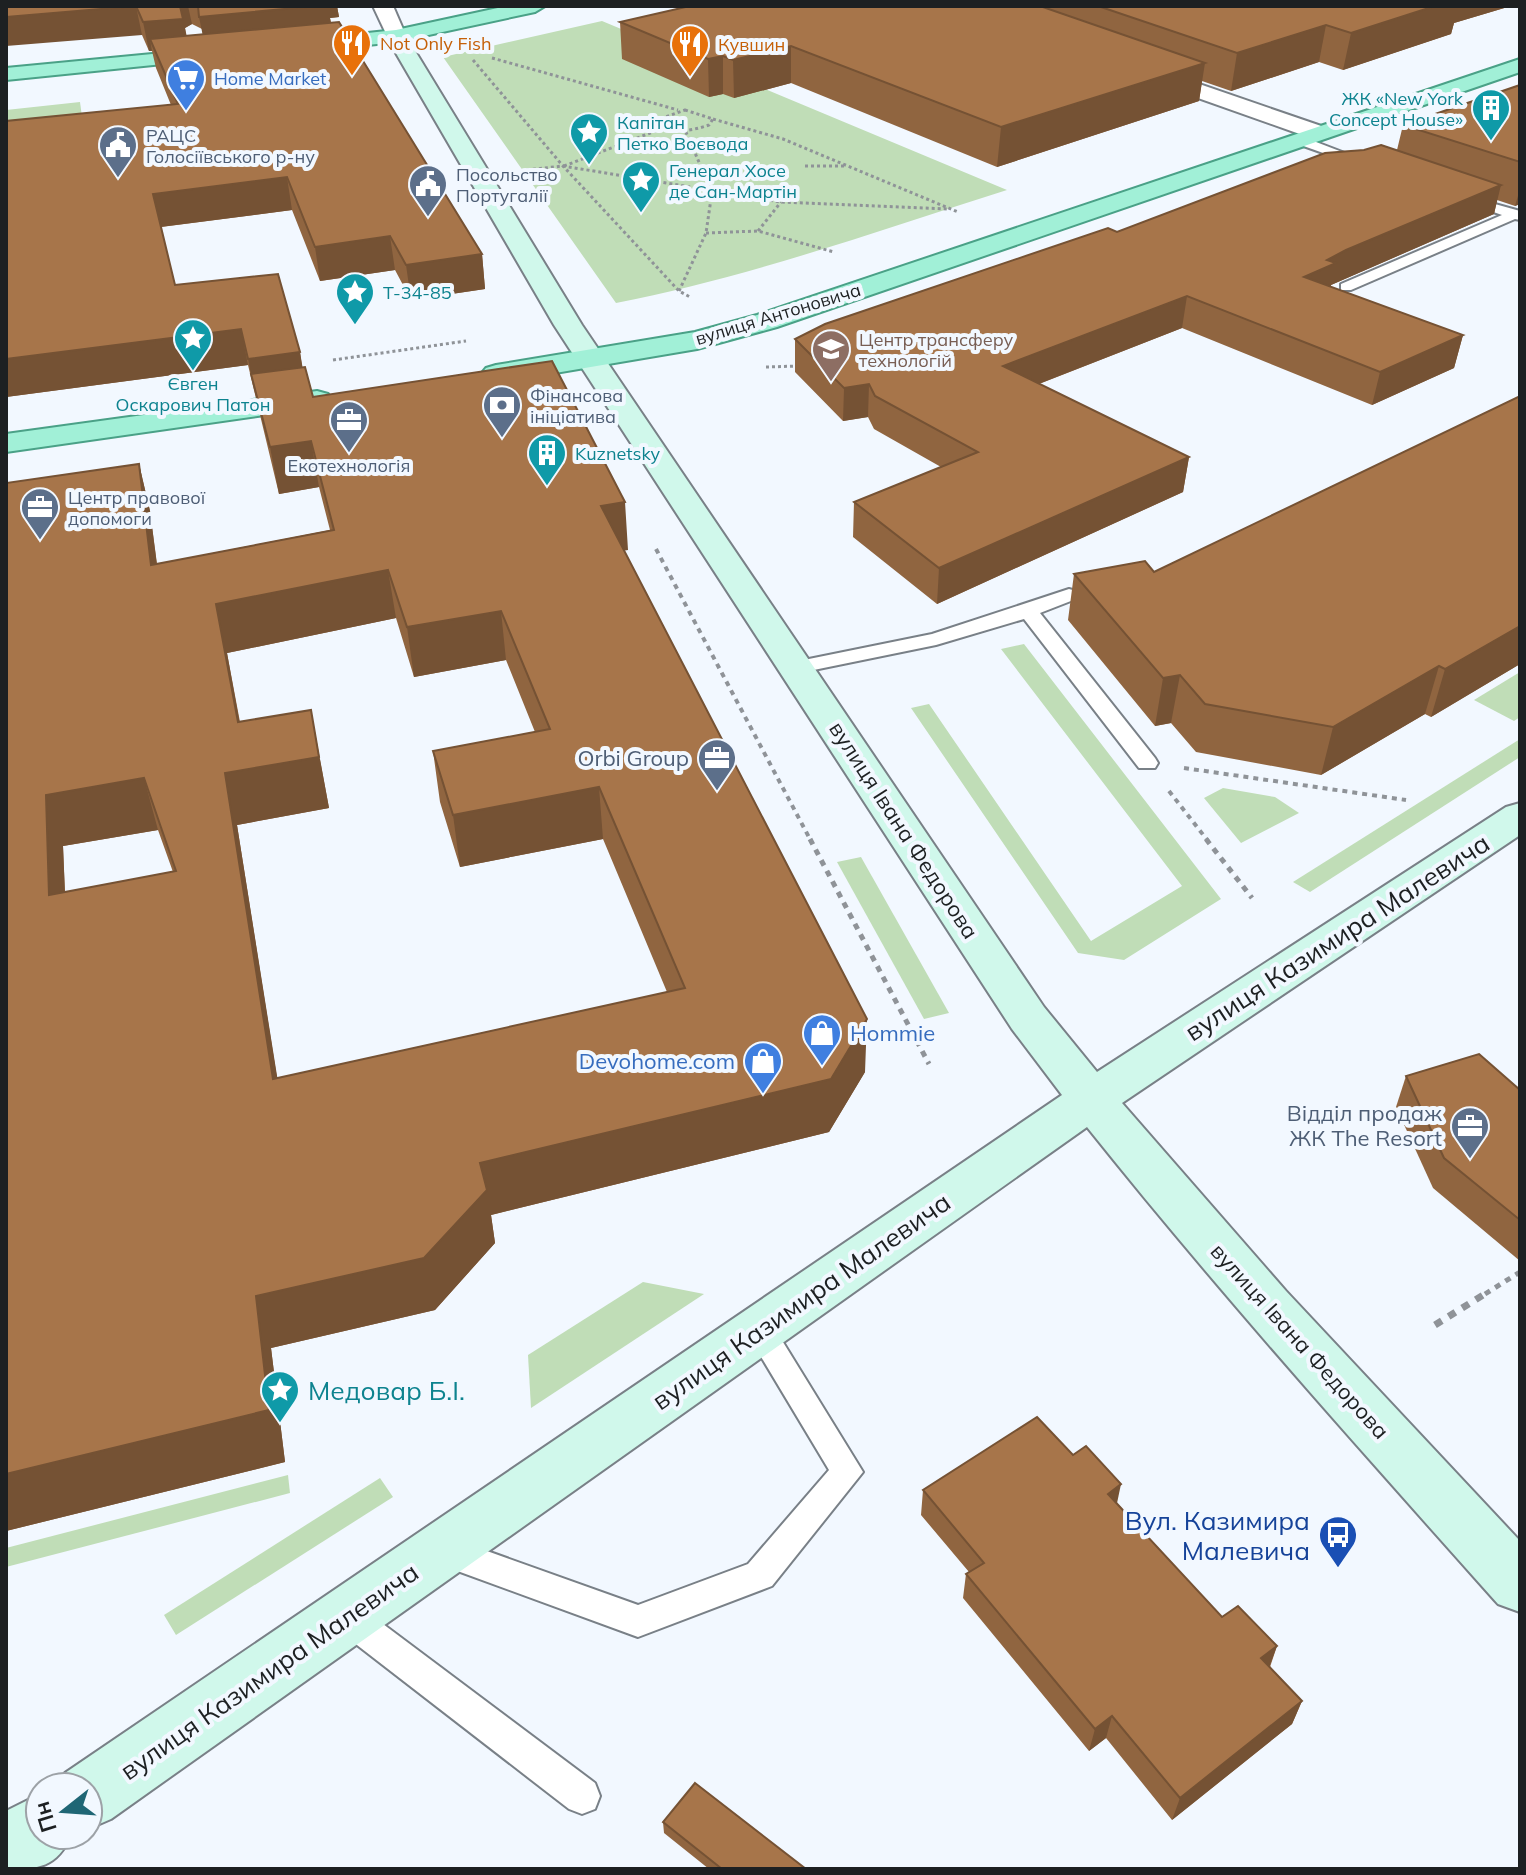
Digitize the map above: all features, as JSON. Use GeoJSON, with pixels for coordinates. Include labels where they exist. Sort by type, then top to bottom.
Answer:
{"type":"FeatureCollection","features":[{"type":"Feature","properties":{"kind":"main road"},"geometry":{"type":"LineString","coordinates":[[266,50],[396,36],[535,6]]}},
{"type":"Feature","properties":{"kind":"main road","name":"вулиця Івана Федорова"},"geometry":{"type":"LineString","coordinates":[[396,36],[591,360],[799,667],[1019,1005],[1090,1100],[1203,1233],[1520,1584]]}},
{"type":"Feature","properties":{"kind":"main road"},"geometry":{"type":"LineString","coordinates":[[6,74],[198,47],[238,52]]}},
{"type":"Feature","properties":{"kind":"main road","name":"вулиця Антоновича"},"geometry":{"type":"LineString","coordinates":[[460,379],[591,360],[697,340],[767,321],[1520,65]]}},
{"type":"Feature","properties":{"kind":"main road"},"geometry":{"type":"LineString","coordinates":[[6,443],[351,395]]}},
{"type":"Feature","properties":{"kind":"main road","name":"вулиця Казимира Малевича"},"geometry":{"type":"LineString","coordinates":[[104,1785],[1090,1100],[1520,816]]}},
{"type":"Feature","properties":{"kind":"main road"},"geometry":{"type":"LineString","coordinates":[[6,1851],[24,1839]]}},
{"type":"Feature","properties":{"kind":"street","name":"вулиця Івана Федорова"},"geometry":{"type":"LineString","coordinates":[[383,6],[396,36]]}},
{"type":"Feature","properties":{"kind":"street"},"geometry":{"type":"LineString","coordinates":[[1127,65],[1309,136]]}},
{"type":"Feature","properties":{"kind":"lane"},"geometry":{"type":"LineString","coordinates":[[1309,136],[1383,169]]}},
{"type":"Feature","properties":{"kind":"lane"},"geometry":{"type":"LineString","coordinates":[[1456,194],[1517,215]]}},
{"type":"Feature","properties":{"kind":"lane"},"geometry":{"type":"LineString","coordinates":[[1346,287],[1517,215]]}},
{"type":"Feature","properties":{"kind":"lane"},"geometry":{"type":"LineString","coordinates":[[799,667],[927,640],[1029,612],[1069,595]]}},
{"type":"Feature","properties":{"kind":"lane"},"geometry":{"type":"LineString","coordinates":[[1029,612],[1147,763]]}},
{"type":"Feature","properties":{"kind":"lane"},"geometry":{"type":"LineString","coordinates":[[443,1550],[638,1621],[760,1575],[847,1472],[760,1330]]}},
{"type":"Feature","properties":{"kind":"lane"},"geometry":{"type":"LineString","coordinates":[[347,1617],[582,1796]]}},
{"type":"Feature","properties":{"kind":"path"},"geometry":{"type":"LineString","coordinates":[[468,51],[563,166],[679,291],[691,298]]}},
{"type":"Feature","properties":{"kind":"path"},"geometry":{"type":"LineString","coordinates":[[482,55],[680,111],[705,113],[713,119],[783,139],[947,209],[781,202],[563,166]]}},
{"type":"Feature","properties":{"kind":"path"},"geometry":{"type":"LineString","coordinates":[[680,111],[660,116],[658,123],[685,130],[702,128],[713,119]]}},
{"type":"Feature","properties":{"kind":"path"},"geometry":{"type":"LineString","coordinates":[[523,170],[563,166],[666,127]]}},
{"type":"Feature","properties":{"kind":"path"},"geometry":{"type":"LineString","coordinates":[[679,291],[706,233],[712,192],[685,130]]}},
{"type":"Feature","properties":{"kind":"path"},"geometry":{"type":"LineString","coordinates":[[805,166],[849,166]]}},
{"type":"Feature","properties":{"kind":"path"},"geometry":{"type":"LineString","coordinates":[[701,168],[714,168]]}},
{"type":"Feature","properties":{"kind":"path"},"geometry":{"type":"LineString","coordinates":[[758,231],[781,202]]}},
{"type":"Feature","properties":{"kind":"path"},"geometry":{"type":"LineString","coordinates":[[706,233],[758,231],[840,254]]}},
{"type":"Feature","properties":{"kind":"path"},"geometry":{"type":"LineString","coordinates":[[793,365],[808,368]]}},
{"type":"Feature","properties":{"kind":"path"},"geometry":{"type":"LineString","coordinates":[[649,536],[929,1064]]}},
{"type":"Feature","properties":{"kind":"path"},"geometry":{"type":"LineString","coordinates":[[1147,763],[1406,800]]}},
{"type":"Feature","properties":{"kind":"path"},"geometry":{"type":"LineString","coordinates":[[1147,763],[1252,898]]}},
{"type":"Feature","properties":{"kind":"path"},"geometry":{"type":"LineString","coordinates":[[1435,1325],[1520,1272]]}},
{"type":"Feature","properties":{"kind":"green space"},"geometry":{"type":"Polygon","coordinates":[[[602,21],[1007,190],[764,267],[616,303],[443,57],[602,21]]]}},
{"type":"Feature","properties":{"kind":"green space"},"geometry":{"type":"Polygon","coordinates":[[[80,102],[85,139],[6,147],[6,110],[80,102]]]}},
{"type":"Feature","properties":{"kind":"green space"},"geometry":{"type":"Polygon","coordinates":[[[1024,644],[1221,899],[1124,960],[1078,953],[911,708],[929,704],[1091,941],[1182,886],[1001,649],[1024,644]]]}},
{"type":"Feature","properties":{"kind":"green space"},"geometry":{"type":"Polygon","coordinates":[[[1520,672],[1520,717],[1514,721],[1474,700],[1520,672]]]}},
{"type":"Feature","properties":{"kind":"green space"},"geometry":{"type":"Polygon","coordinates":[[[1520,739],[1520,757],[1310,892],[1293,882],[1520,739]]]}},
{"type":"Feature","properties":{"kind":"green space"},"geometry":{"type":"Polygon","coordinates":[[[1223,788],[1275,797],[1299,813],[1241,843],[1204,798],[1223,788]]]}},
{"type":"Feature","properties":{"kind":"green space"},"geometry":{"type":"Polygon","coordinates":[[[861,857],[949,1013],[924,1019],[837,862],[861,857]]]}},
{"type":"Feature","properties":{"kind":"green space"},"geometry":{"type":"Polygon","coordinates":[[[643,1282],[704,1294],[531,1408],[528,1355],[643,1282]]]}},
{"type":"Feature","properties":{"kind":"green space"},"geometry":{"type":"Polygon","coordinates":[[[288,1475],[290,1493],[6,1567],[6,1548],[288,1475]]]}},
{"type":"Feature","properties":{"kind":"green space"},"geometry":{"type":"Polygon","coordinates":[[[380,1478],[393,1497],[176,1635],[164,1615],[380,1478]]]}},
{"type":"Feature","properties":{"kind":"building"},"geometry":{"type":"Polygon","coordinates":[[[6,6],[136,6],[6,17],[6,6]]]}},
{"type":"Feature","properties":{"kind":"building"},"geometry":{"type":"Polygon","coordinates":[[[136,6],[180,6],[183,19],[143,22],[136,6]]]}},
{"type":"Feature","properties":{"kind":"building"},"geometry":{"type":"Polygon","coordinates":[[[198,6],[317,6],[199,17],[198,6]]]}},
{"type":"Feature","properties":{"kind":"building"},"geometry":{"type":"Polygon","coordinates":[[[690,6],[1040,6],[1205,63],[1001,127],[791,46],[733,60],[723,56],[708,59],[620,22],[690,6]]]}},
{"type":"Feature","properties":{"kind":"building"},"geometry":{"type":"Polygon","coordinates":[[[1098,6],[1435,6],[1351,33],[1326,25],[1237,53],[1098,6]]]}},
{"type":"Feature","properties":{"kind":"building"},"geometry":{"type":"Polygon","coordinates":[[[339,22],[482,254],[406,265],[390,236],[315,247],[287,177],[153,194],[175,285],[278,274],[300,352],[248,359],[241,329],[6,359],[6,121],[178,104],[150,39],[339,22]]]}},
{"type":"Feature","properties":{"kind":"building"},"geometry":{"type":"Polygon","coordinates":[[[1520,85],[1520,162],[1403,125],[1520,85]]]}},
{"type":"Feature","properties":{"kind":"building"},"geometry":{"type":"Polygon","coordinates":[[[1381,145],[1501,185],[1346,250],[1327,260],[1336,263],[1304,277],[1463,335],[1380,372],[1187,296],[1003,366],[1189,457],[939,568],[854,502],[978,452],[875,396],[869,384],[844,388],[795,339],[825,324],[1108,228],[1117,232],[1325,153],[1364,150],[1381,145]]]}},
{"type":"Feature","properties":{"kind":"building"},"geometry":{"type":"Polygon","coordinates":[[[552,361],[625,502],[601,506],[867,1019],[831,1079],[480,1163],[487,1190],[424,1258],[256,1296],[269,1410],[6,1474],[6,483],[139,464],[151,565],[334,530],[311,441],[270,447],[251,374],[305,367],[313,397],[552,361]],[[388,570],[216,604],[238,722],[311,710],[319,757],[225,773],[273,1079],[685,988],[599,787],[453,815],[433,751],[550,729],[501,611],[407,627],[388,570]],[[144,778],[46,795],[49,895],[176,871],[144,778]]]}},
{"type":"Feature","properties":{"kind":"building"},"geometry":{"type":"Polygon","coordinates":[[[1520,396],[1520,626],[1445,669],[1439,666],[1333,727],[1205,704],[1180,675],[1163,678],[1074,574],[1145,561],[1154,572],[1520,396]]]}},
{"type":"Feature","properties":{"kind":"building","name":"Відділ продаж ЖК The Resort"},"geometry":{"type":"Polygon","coordinates":[[[1479,1054],[1520,1090],[1520,1220],[1444,1158],[1406,1076],[1479,1054]]]}},
{"type":"Feature","properties":{"kind":"building"},"geometry":{"type":"Polygon","coordinates":[[[1037,1417],[1073,1455],[1086,1446],[1121,1484],[1108,1494],[1222,1617],[1238,1606],[1277,1646],[1261,1658],[1302,1701],[1180,1798],[1112,1716],[1095,1729],[966,1574],[984,1563],[923,1490],[1037,1417]]]}},
{"type":"Feature","properties":{"kind":"building"},"geometry":{"type":"Polygon","coordinates":[[[695,1783],[806,1869],[722,1869],[663,1822],[695,1783]]]}},
{"type":"Feature","properties":{"kind":"place","name":"Not Only Fish"},"geometry":{"type":"Point","coordinates":[352,77]}},
{"type":"Feature","properties":{"kind":"place","name":"Кувшин"},"geometry":{"type":"Point","coordinates":[690,78]}},
{"type":"Feature","properties":{"kind":"place","name":"Home Market"},"geometry":{"type":"Point","coordinates":[186,112]}},
{"type":"Feature","properties":{"kind":"place","name":"ЖК «New York Concept House»"},"geometry":{"type":"Point","coordinates":[1491,142]}},
{"type":"Feature","properties":{"kind":"place","name":"Капітан Петко Воєвода"},"geometry":{"type":"Point","coordinates":[589,166]}},
{"type":"Feature","properties":{"kind":"place","name":"РАЦС Голосіївського р-ну"},"geometry":{"type":"Point","coordinates":[118,179]}},
{"type":"Feature","properties":{"kind":"place","name":"Генерал Хосе де Сан-Мартін"},"geometry":{"type":"Point","coordinates":[641,214]}},
{"type":"Feature","properties":{"kind":"place","name":"Посольство Португалії"},"geometry":{"type":"Point","coordinates":[428,218]}},
{"type":"Feature","properties":{"kind":"place","name":"Т-34-85"},"geometry":{"type":"Point","coordinates":[355,326]}},
{"type":"Feature","properties":{"kind":"place","name":"Євген Оскарович Патон"},"geometry":{"type":"Point","coordinates":[193,372]}},
{"type":"Feature","properties":{"kind":"place","name":"Центр трансферу технологій"},"geometry":{"type":"Point","coordinates":[831,383]}},
{"type":"Feature","properties":{"kind":"place","name":"Фінансова ініціатива"},"geometry":{"type":"Point","coordinates":[502,439]}},
{"type":"Feature","properties":{"kind":"place","name":"Екотехнологія"},"geometry":{"type":"Point","coordinates":[349,454]}},
{"type":"Feature","properties":{"kind":"place","name":"Kuznetsky"},"geometry":{"type":"Point","coordinates":[547,487]}},
{"type":"Feature","properties":{"kind":"place","name":"Центр правової допомоги"},"geometry":{"type":"Point","coordinates":[40,541]}},
{"type":"Feature","properties":{"kind":"place","name":"Orbi Group"},"geometry":{"type":"Point","coordinates":[717,792]}},
{"type":"Feature","properties":{"kind":"place","name":"Hommie"},"geometry":{"type":"Point","coordinates":[822,1067]}},
{"type":"Feature","properties":{"kind":"place","name":"Devohome.com"},"geometry":{"type":"Point","coordinates":[763,1095]}},
{"type":"Feature","properties":{"kind":"place","name":"Відділ продаж ЖК The Resort"},"geometry":{"type":"Point","coordinates":[1470,1160]}},
{"type":"Feature","properties":{"kind":"place","name":"Медовар Б.І."},"geometry":{"type":"Point","coordinates":[280,1424]}},
{"type":"Feature","properties":{"kind":"place","name":"Вул. Казимира Малевича"},"geometry":{"type":"Point","coordinates":[1338,1569]}}]}
